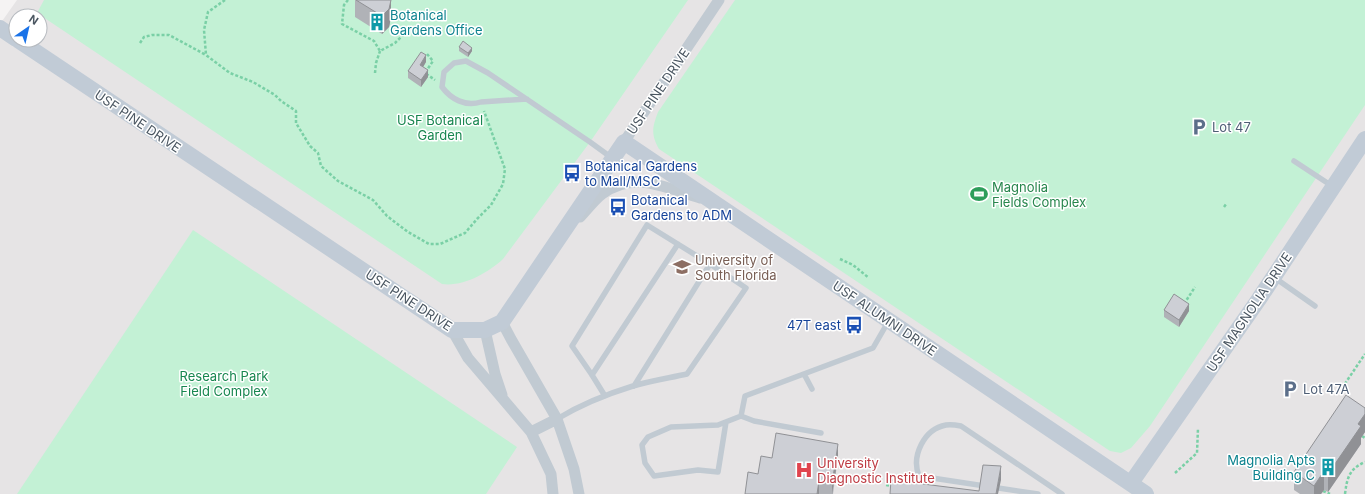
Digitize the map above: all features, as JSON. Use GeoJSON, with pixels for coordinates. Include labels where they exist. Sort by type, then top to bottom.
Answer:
{"type":"FeatureCollection","features":[{"type":"Feature","properties":{"kind":"street","name":"USF PINE DRIVE"},"geometry":{"type":"LineString","coordinates":[[30,48],[452,330],[485,330],[502,322],[719,0]]}},
{"type":"Feature","properties":{"kind":"street","name":"USF MAGNOLIA DRIVE"},"geometry":{"type":"LineString","coordinates":[[1131,483],[1273,277],[1365,139]]}},
{"type":"Feature","properties":{"kind":"street","name":"USF ALUMNI DRIVE"},"geometry":{"type":"LineString","coordinates":[[624,142],[1146,494]]}},
{"type":"Feature","properties":{"kind":"street"},"geometry":{"type":"LineString","coordinates":[[559,239],[601,195],[617,186],[635,181],[650,182],[712,201]]}},
{"type":"Feature","properties":{"kind":"street"},"geometry":{"type":"LineString","coordinates":[[502,322],[557,419],[574,469],[579,494]]}},
{"type":"Feature","properties":{"kind":"street"},"geometry":{"type":"LineString","coordinates":[[452,330],[468,358],[531,432],[551,474],[553,494]]}},
{"type":"Feature","properties":{"kind":"street"},"geometry":{"type":"LineString","coordinates":[[485,330],[495,374],[504,401]]}},
{"type":"Feature","properties":{"kind":"street"},"geometry":{"type":"LineString","coordinates":[[531,432],[557,419]]}},
{"type":"Feature","properties":{"kind":"lane"},"geometry":{"type":"LineString","coordinates":[[527,99],[481,102],[474,104],[463,102],[447,94],[442,87],[444,72],[454,63],[466,61],[488,73],[527,99],[590,142],[613,159]]}},
{"type":"Feature","properties":{"kind":"lane"},"geometry":{"type":"LineString","coordinates":[[1294,161],[1333,187]]}},
{"type":"Feature","properties":{"kind":"lane"},"geometry":{"type":"LineString","coordinates":[[557,419],[567,412],[605,396],[634,386],[687,374],[746,288],[647,225],[572,346],[605,396]]}},
{"type":"Feature","properties":{"kind":"lane"},"geometry":{"type":"LineString","coordinates":[[592,375],[678,244]]}},
{"type":"Feature","properties":{"kind":"lane"},"geometry":{"type":"LineString","coordinates":[[634,386],[710,264]]}},
{"type":"Feature","properties":{"kind":"lane"},"geometry":{"type":"LineString","coordinates":[[1273,277],[1316,306]]}},
{"type":"Feature","properties":{"kind":"lane"},"geometry":{"type":"LineString","coordinates":[[741,416],[745,396],[873,348],[889,320]]}},
{"type":"Feature","properties":{"kind":"lane"},"geometry":{"type":"LineString","coordinates":[[804,374],[812,389]]}},
{"type":"Feature","properties":{"kind":"lane"},"geometry":{"type":"LineString","coordinates":[[726,422],[718,472],[698,470],[654,476],[645,463],[642,445],[648,437],[671,426],[718,425],[741,416],[754,421],[821,433]]}},
{"type":"Feature","properties":{"kind":"lane"},"geometry":{"type":"LineString","coordinates":[[1038,494],[919,476],[916,465],[919,450],[923,442],[936,428],[946,425],[961,426],[1058,493]]}},
{"type":"Feature","properties":{"kind":"path"},"geometry":{"type":"LineString","coordinates":[[206,55],[204,30],[208,12],[225,0]]}},
{"type":"Feature","properties":{"kind":"path"},"geometry":{"type":"LineString","coordinates":[[348,0],[344,5],[342,24],[374,41],[380,51]]}},
{"type":"Feature","properties":{"kind":"path"},"geometry":{"type":"LineString","coordinates":[[375,73],[376,63],[380,51],[395,43],[404,34]]}},
{"type":"Feature","properties":{"kind":"path"},"geometry":{"type":"LineString","coordinates":[[140,43],[144,37],[152,35],[169,35],[206,55],[230,73],[253,82],[275,95],[296,111],[296,123],[310,146],[318,153],[321,166],[338,181],[373,200],[387,216],[408,232],[429,244],[440,244],[465,233],[477,218],[491,205],[503,184],[505,169],[481,102]]}},
{"type":"Feature","properties":{"kind":"path"},"geometry":{"type":"LineString","coordinates":[[427,54],[433,61],[425,73],[432,78]]}},
{"type":"Feature","properties":{"kind":"path"},"geometry":{"type":"LineString","coordinates":[[1224,207],[1227,203]]}},
{"type":"Feature","properties":{"kind":"path"},"geometry":{"type":"LineString","coordinates":[[840,259],[853,265],[869,278]]}},
{"type":"Feature","properties":{"kind":"path"},"geometry":{"type":"LineString","coordinates":[[1182,307],[1194,287]]}},
{"type":"Feature","properties":{"kind":"path"},"geometry":{"type":"LineString","coordinates":[[1342,388],[1365,354]]}},
{"type":"Feature","properties":{"kind":"path"},"geometry":{"type":"LineString","coordinates":[[1175,474],[1197,453],[1198,428]]}},
{"type":"Feature","properties":{"kind":"path"},"geometry":{"type":"LineString","coordinates":[[1344,494],[1346,482],[1350,473],[1357,466],[1365,462]]}},
{"type":"Feature","properties":{"kind":"path"},"geometry":{"type":"LineString","coordinates":[[886,485],[900,487]]}},
{"type":"Feature","properties":{"kind":"path"},"geometry":{"type":"LineString","coordinates":[[1323,491],[1330,494]]}},
{"type":"Feature","properties":{"kind":"shaded area","name":"University of South Florida"},"geometry":{"type":"Polygon","coordinates":[[[17,0],[1365,0],[1365,494],[0,494],[0,24],[8,13],[8,48],[48,48],[48,8],[11,8],[17,0]]]}},
{"type":"Feature","properties":{"kind":"green space","name":"USF Botanical Garden"},"geometry":{"type":"Polygon","coordinates":[[[44,0],[688,0],[590,142],[503,259],[475,278],[450,284],[442,284],[48,20],[48,8],[40,8],[44,0]]]}},
{"type":"Feature","properties":{"kind":"green space"},"geometry":{"type":"Polygon","coordinates":[[[735,0],[1365,0],[1365,105],[1150,426],[1131,448],[1121,453],[1110,451],[659,149],[653,131],[658,112],[735,0]]]}},
{"type":"Feature","properties":{"kind":"green space","name":"Research Park Field Complex"},"geometry":{"type":"Polygon","coordinates":[[[193,230],[517,447],[486,494],[17,494],[193,230]]]}},
{"type":"Feature","properties":{"kind":"building"},"geometry":{"type":"Polygon","coordinates":[[[356,0],[391,0],[389,9],[382,16],[356,0]]]}},
{"type":"Feature","properties":{"kind":"building"},"geometry":{"type":"Polygon","coordinates":[[[463,41],[472,48],[468,53],[459,47],[463,41]]]}},
{"type":"Feature","properties":{"kind":"building"},"geometry":{"type":"Polygon","coordinates":[[[421,52],[426,55],[420,65],[428,70],[421,80],[408,71],[421,52]]]}},
{"type":"Feature","properties":{"kind":"building"},"geometry":{"type":"Polygon","coordinates":[[[1174,294],[1189,304],[1179,320],[1164,310],[1174,294]]]}},
{"type":"Feature","properties":{"kind":"building"},"geometry":{"type":"Polygon","coordinates":[[[1346,395],[1365,408],[1365,414],[1358,424],[1361,426],[1328,474],[1324,471],[1314,486],[1294,472],[1346,395]]]}},
{"type":"Feature","properties":{"kind":"building","name":"University Diagnostic Institute"},"geometry":{"type":"Polygon","coordinates":[[[776,433],[838,444],[832,484],[819,481],[817,494],[745,494],[748,472],[758,474],[761,456],[772,458],[776,433]]]}},
{"type":"Feature","properties":{"kind":"building"},"geometry":{"type":"Polygon","coordinates":[[[983,465],[1001,466],[996,494],[890,494],[891,480],[979,491],[983,465]]]}},
{"type":"Feature","properties":{"kind":"place","name":"Botanical Gardens Office"},"geometry":{"type":"Point","coordinates":[377,22]}},
{"type":"Feature","properties":{"kind":"place","name":"Lot 47"},"geometry":{"type":"Point","coordinates":[1199,127]}},
{"type":"Feature","properties":{"kind":"place","name":"Botanical Gardens to Mall/MSC"},"geometry":{"type":"Point","coordinates":[572,173]}},
{"type":"Feature","properties":{"kind":"place","name":"Magnolia Fields Complex"},"geometry":{"type":"Point","coordinates":[979,194]}},
{"type":"Feature","properties":{"kind":"place","name":"Botanical Gardens to ADM"},"geometry":{"type":"Point","coordinates":[618,207]}},
{"type":"Feature","properties":{"kind":"place","name":"University of South Florida"},"geometry":{"type":"Point","coordinates":[682,267]}},
{"type":"Feature","properties":{"kind":"place","name":"47T east"},"geometry":{"type":"Point","coordinates":[854,325]}},
{"type":"Feature","properties":{"kind":"place","name":"Lot 47A"},"geometry":{"type":"Point","coordinates":[1290,389]}},
{"type":"Feature","properties":{"kind":"place","name":"Magnolia Apts Building C"},"geometry":{"type":"Point","coordinates":[1328,467]}},
{"type":"Feature","properties":{"kind":"place","name":"University Diagnostic Institute"},"geometry":{"type":"Point","coordinates":[804,470]}}]}
